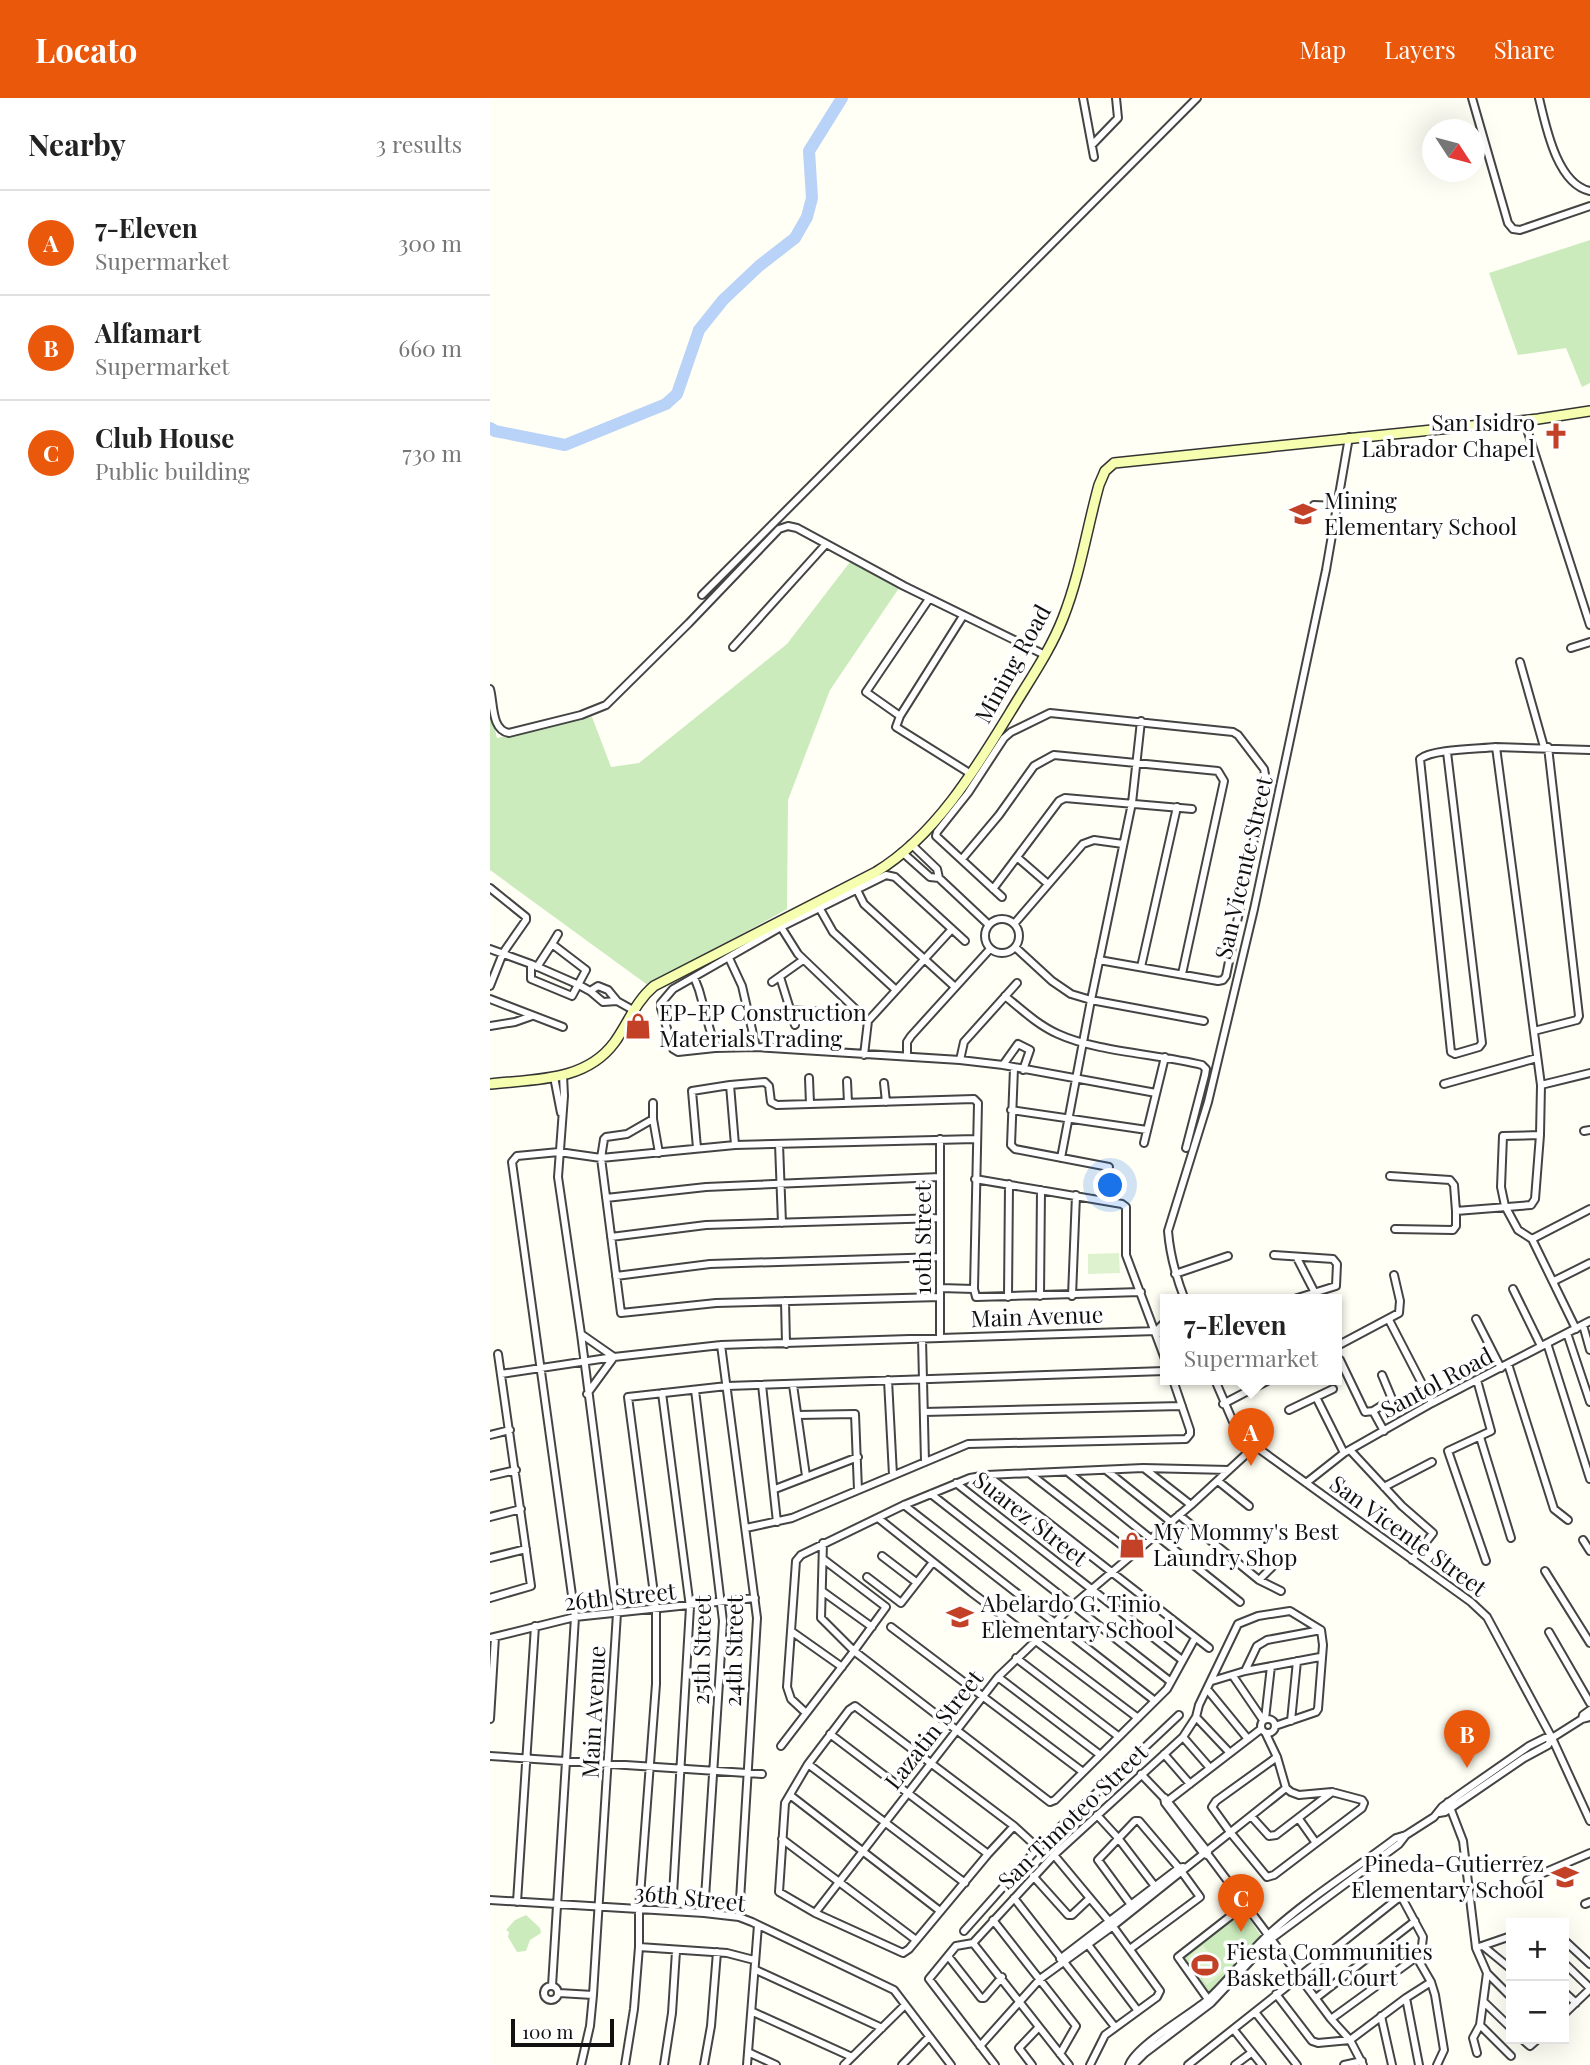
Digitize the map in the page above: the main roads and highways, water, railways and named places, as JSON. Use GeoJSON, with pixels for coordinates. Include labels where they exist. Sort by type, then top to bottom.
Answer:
{"type":"FeatureCollection","features":[{"type":"Feature","properties":{"kind":"waterway"},"geometry":{"type":"LineString","coordinates":[[490,428],[565,445],[666,404],[677,394],[699,330],[723,300],[759,266],[795,238],[807,217],[812,198],[809,151],[842,98]]}},
{"type":"Feature","properties":{"kind":"place","name":"San Isidro Labrador Chapel"},"geometry":{"type":"Point","coordinates":[1556,436]}},
{"type":"Feature","properties":{"kind":"place","name":"Mining Elementary School"},"geometry":{"type":"Point","coordinates":[1303,514]}},
{"type":"Feature","properties":{"kind":"place","name":"EP-EP Construction Materials Trading"},"geometry":{"type":"Point","coordinates":[638,1026]}},
{"type":"Feature","properties":{"kind":"place","name":"7-Eleven"},"geometry":{"type":"Point","coordinates":[1251,1466]}},
{"type":"Feature","properties":{"kind":"place","name":"My Mommy's Best Laundry Shop"},"geometry":{"type":"Point","coordinates":[1132,1545]}},
{"type":"Feature","properties":{"kind":"place","name":"Abelardo G. Tinio Elementary School"},"geometry":{"type":"Point","coordinates":[960,1617]}},
{"type":"Feature","properties":{"kind":"place","name":"Alfamart"},"geometry":{"type":"Point","coordinates":[1467,1768]}},
{"type":"Feature","properties":{"kind":"place","name":"Pineda-Gutierrez Elementary School"},"geometry":{"type":"Point","coordinates":[1565,1877]}},
{"type":"Feature","properties":{"kind":"place","name":"Club House"},"geometry":{"type":"Point","coordinates":[1241,1932]}},
{"type":"Feature","properties":{"kind":"place","name":"Fiesta Communities Basketball Court"},"geometry":{"type":"Point","coordinates":[1205,1965]}}]}
